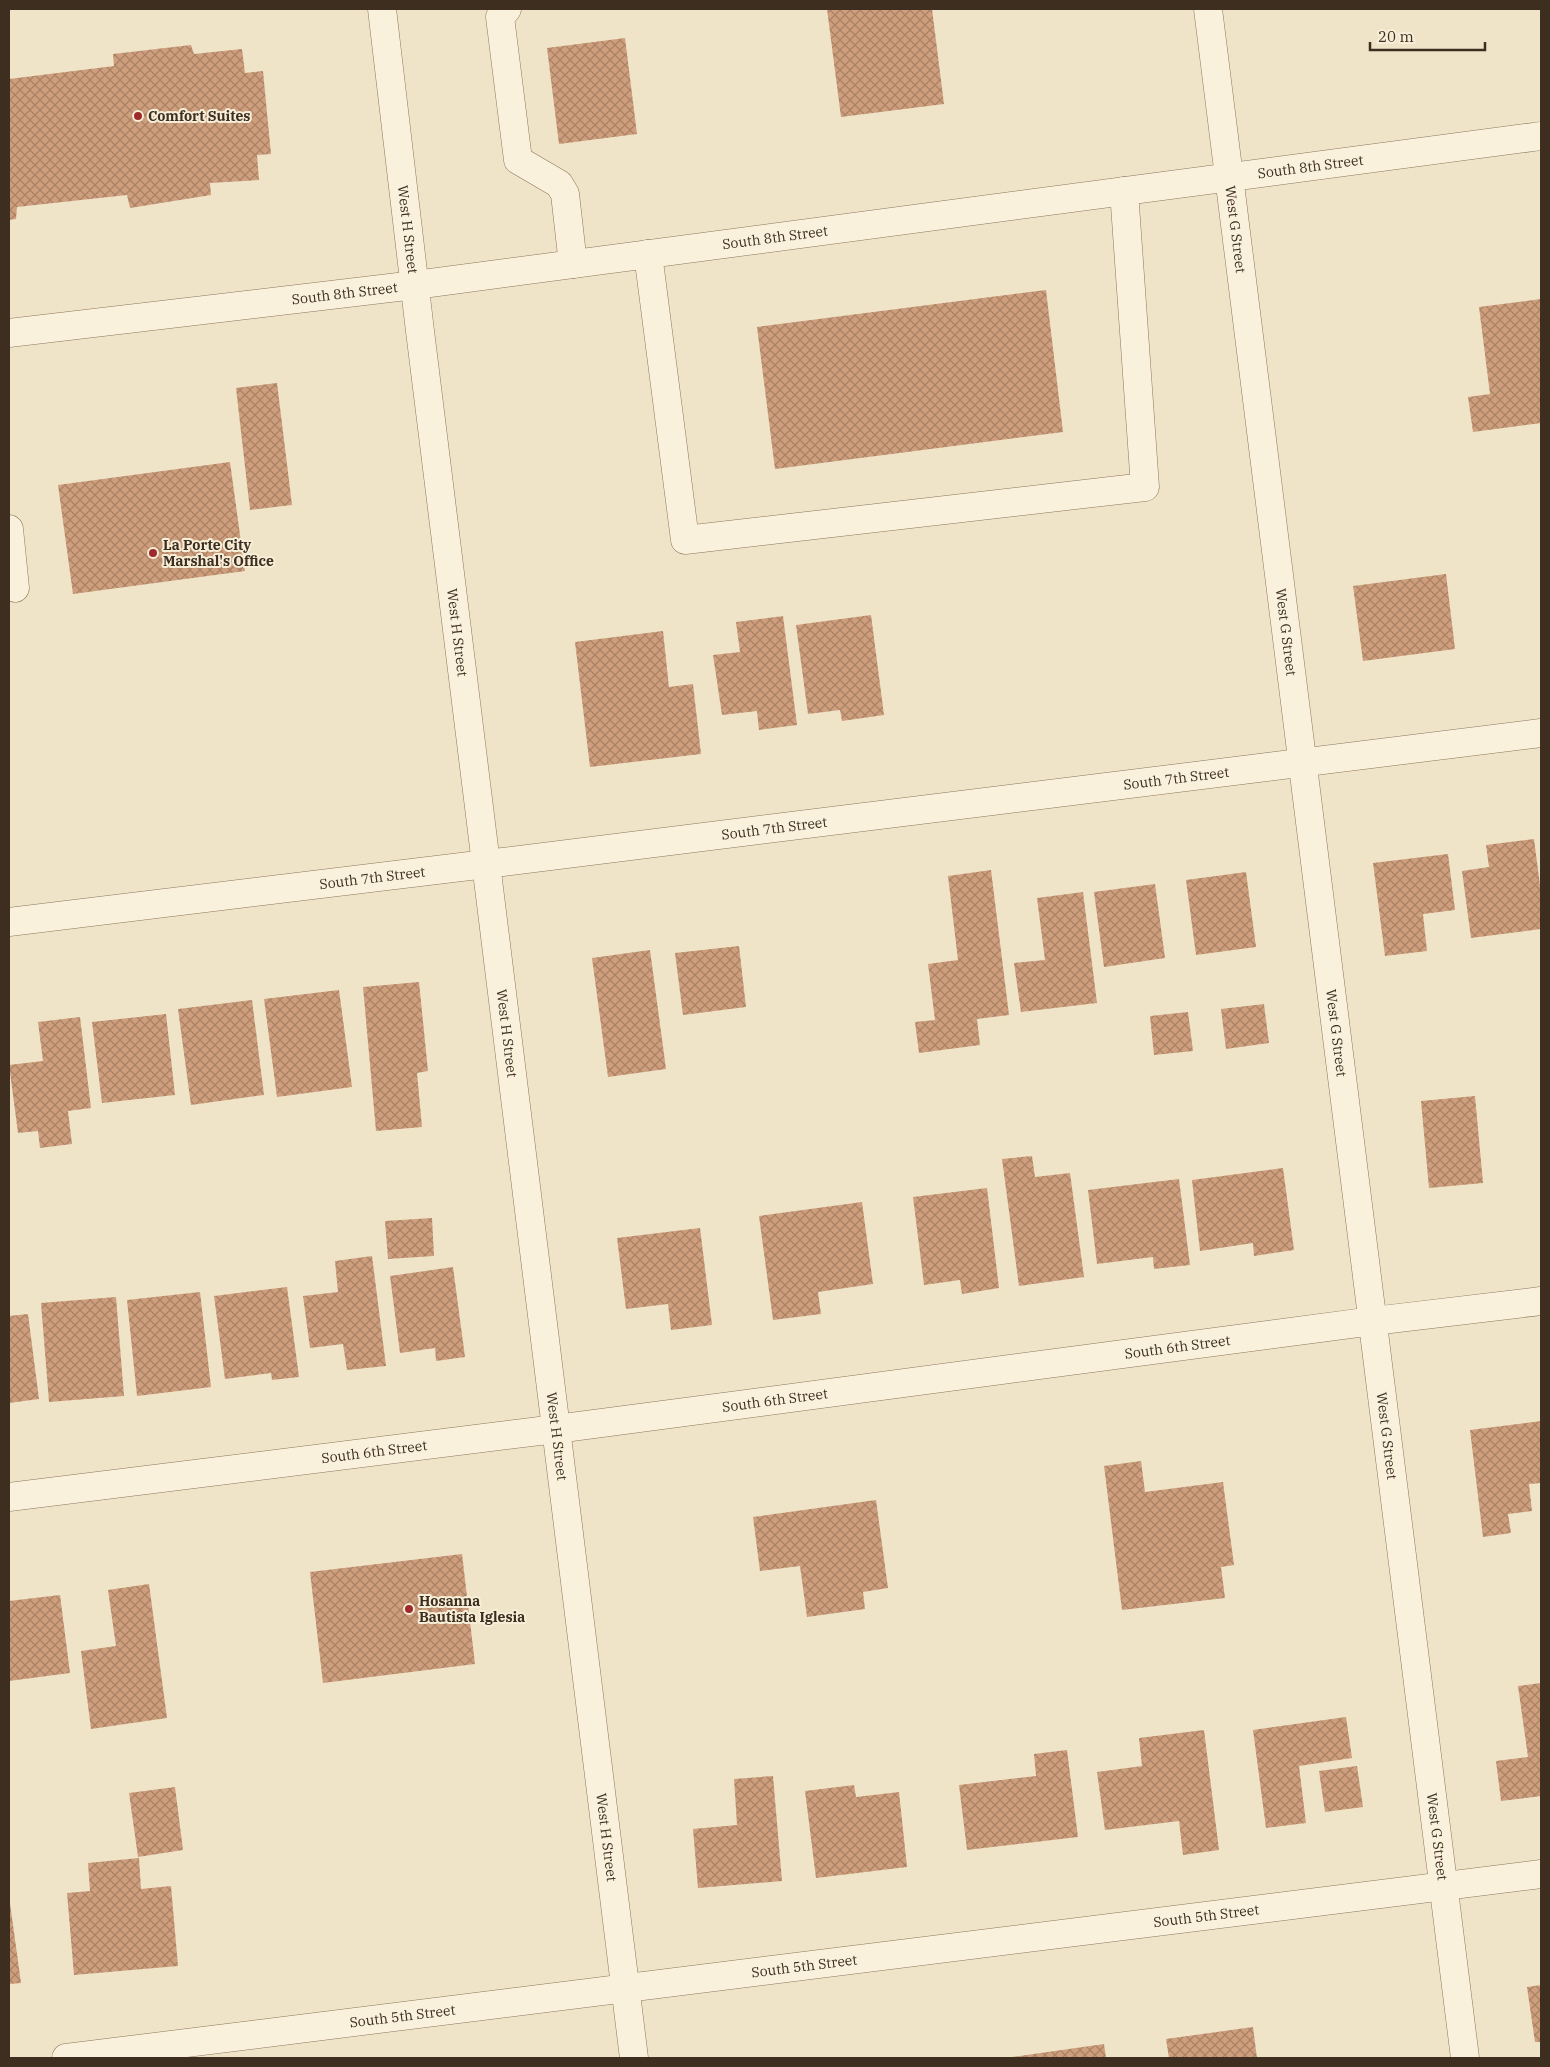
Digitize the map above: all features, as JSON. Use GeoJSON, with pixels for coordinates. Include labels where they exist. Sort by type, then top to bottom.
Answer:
{"type":"FeatureCollection","features":[{"type":"Feature","properties":{"kind":"street","name":"West H Street"},"geometry":{"type":"LineString","coordinates":[[382,9],[634,2058]]}},
{"type":"Feature","properties":{"kind":"street"},"geometry":{"type":"LineString","coordinates":[[507,9],[500,17],[518,160],[559,184],[564,194],[573,264]]}},
{"type":"Feature","properties":{"kind":"street","name":"West G Street"},"geometry":{"type":"LineString","coordinates":[[1208,9],[1465,2058]]}},
{"type":"Feature","properties":{"kind":"street","name":"South 8th Street"},"geometry":{"type":"LineString","coordinates":[[9,333],[415,285],[1541,136]]}},
{"type":"Feature","properties":{"kind":"street"},"geometry":{"type":"LineString","coordinates":[[648,254],[684,540],[1145,488],[1124,191]]}},
{"type":"Feature","properties":{"kind":"street"},"geometry":{"type":"LineString","coordinates":[[9,528],[16,588]]}},
{"type":"Feature","properties":{"kind":"street","name":"South 7th Street"},"geometry":{"type":"LineString","coordinates":[[9,922],[1541,733]]}},
{"type":"Feature","properties":{"kind":"street","name":"South 6th Street"},"geometry":{"type":"LineString","coordinates":[[9,1497],[556,1429],[1372,1321],[1541,1301]]}},
{"type":"Feature","properties":{"kind":"street","name":"South 5th Street"},"geometry":{"type":"LineString","coordinates":[[66,2058],[1541,1874]]}},
{"type":"Feature","properties":{"kind":"building"},"geometry":{"type":"Polygon","coordinates":[[[827,9],[932,9],[944,104],[841,117],[827,9]]]}},
{"type":"Feature","properties":{"kind":"building"},"geometry":{"type":"Polygon","coordinates":[[[625,38],[637,134],[559,144],[547,48],[625,38]]]}},
{"type":"Feature","properties":{"kind":"building","name":"Comfort Suites"},"geometry":{"type":"Polygon","coordinates":[[[191,45],[194,54],[242,49],[245,73],[263,71],[271,154],[257,155],[259,180],[210,183],[211,195],[130,208],[127,195],[17,207],[16,219],[9,220],[9,79],[114,66],[113,54],[191,45]]]}},
{"type":"Feature","properties":{"kind":"building"},"geometry":{"type":"Polygon","coordinates":[[[1046,290],[1063,432],[775,469],[757,327],[1046,290]]]}},
{"type":"Feature","properties":{"kind":"building"},"geometry":{"type":"Polygon","coordinates":[[[1541,299],[1541,423],[1473,432],[1468,397],[1490,394],[1479,307],[1541,299]]]}},
{"type":"Feature","properties":{"kind":"building"},"geometry":{"type":"Polygon","coordinates":[[[277,383],[292,505],[250,510],[236,388],[277,383]]]}},
{"type":"Feature","properties":{"kind":"building"},"geometry":{"type":"Polygon","coordinates":[[[230,462],[245,571],[73,594],[58,485],[230,462]]]}},
{"type":"Feature","properties":{"kind":"building"},"geometry":{"type":"Polygon","coordinates":[[[1446,574],[1455,649],[1363,661],[1353,586],[1446,574]]]}},
{"type":"Feature","properties":{"kind":"building"},"geometry":{"type":"Polygon","coordinates":[[[871,615],[884,715],[842,721],[840,710],[808,714],[796,625],[871,615]]]}},
{"type":"Feature","properties":{"kind":"building"},"geometry":{"type":"Polygon","coordinates":[[[783,616],[797,725],[759,730],[757,711],[722,715],[713,655],[740,652],[736,622],[783,616]]]}},
{"type":"Feature","properties":{"kind":"building"},"geometry":{"type":"Polygon","coordinates":[[[663,631],[669,687],[693,684],[701,754],[590,767],[575,642],[663,631]]]}},
{"type":"Feature","properties":{"kind":"building"},"geometry":{"type":"Polygon","coordinates":[[[1534,839],[1541,893],[1541,929],[1471,938],[1462,871],[1489,867],[1486,845],[1534,839]]]}},
{"type":"Feature","properties":{"kind":"building"},"geometry":{"type":"Polygon","coordinates":[[[1448,854],[1455,910],[1423,914],[1427,951],[1385,956],[1373,863],[1448,854]]]}},
{"type":"Feature","properties":{"kind":"building"},"geometry":{"type":"Polygon","coordinates":[[[991,870],[1009,1015],[977,1019],[980,1045],[919,1053],[915,1022],[935,1020],[928,964],[958,960],[948,876],[991,870]]]}},
{"type":"Feature","properties":{"kind":"building"},"geometry":{"type":"Polygon","coordinates":[[[1246,872],[1256,947],[1196,955],[1186,880],[1246,872]]]}},
{"type":"Feature","properties":{"kind":"building"},"geometry":{"type":"Polygon","coordinates":[[[1155,884],[1165,958],[1104,967],[1094,892],[1155,884]]]}},
{"type":"Feature","properties":{"kind":"building"},"geometry":{"type":"Polygon","coordinates":[[[1083,892],[1097,1003],[1021,1012],[1014,963],[1045,960],[1037,898],[1083,892]]]}},
{"type":"Feature","properties":{"kind":"building"},"geometry":{"type":"Polygon","coordinates":[[[739,946],[746,1007],[683,1015],[675,953],[739,946]]]}},
{"type":"Feature","properties":{"kind":"building"},"geometry":{"type":"Polygon","coordinates":[[[650,950],[666,1069],[608,1077],[592,958],[650,950]]]}},
{"type":"Feature","properties":{"kind":"building"},"geometry":{"type":"Polygon","coordinates":[[[419,982],[428,1071],[417,1073],[422,1127],[376,1131],[363,987],[419,982]]]}},
{"type":"Feature","properties":{"kind":"building"},"geometry":{"type":"Polygon","coordinates":[[[339,990],[352,1087],[277,1097],[264,999],[339,990]]]}},
{"type":"Feature","properties":{"kind":"building"},"geometry":{"type":"Polygon","coordinates":[[[252,1000],[264,1095],[191,1105],[178,1009],[252,1000]]]}},
{"type":"Feature","properties":{"kind":"building"},"geometry":{"type":"Polygon","coordinates":[[[1264,1004],[1269,1043],[1226,1049],[1221,1009],[1264,1004]]]}},
{"type":"Feature","properties":{"kind":"building"},"geometry":{"type":"Polygon","coordinates":[[[1188,1012],[1193,1051],[1154,1055],[1150,1016],[1188,1012]]]}},
{"type":"Feature","properties":{"kind":"building"},"geometry":{"type":"Polygon","coordinates":[[[166,1014],[175,1095],[102,1103],[92,1022],[166,1014]]]}},
{"type":"Feature","properties":{"kind":"building"},"geometry":{"type":"Polygon","coordinates":[[[80,1017],[91,1108],[68,1111],[72,1144],[40,1148],[38,1131],[18,1133],[9,1065],[43,1061],[38,1022],[80,1017]]]}},
{"type":"Feature","properties":{"kind":"building"},"geometry":{"type":"Polygon","coordinates":[[[1475,1096],[1483,1183],[1429,1188],[1421,1101],[1475,1096]]]}},
{"type":"Feature","properties":{"kind":"building"},"geometry":{"type":"Polygon","coordinates":[[[1032,1156],[1035,1177],[1070,1173],[1084,1277],[1019,1286],[1002,1159],[1032,1156]]]}},
{"type":"Feature","properties":{"kind":"building"},"geometry":{"type":"Polygon","coordinates":[[[1283,1168],[1294,1250],[1254,1256],[1253,1243],[1200,1251],[1192,1180],[1283,1168]]]}},
{"type":"Feature","properties":{"kind":"building"},"geometry":{"type":"Polygon","coordinates":[[[1179,1179],[1190,1265],[1154,1269],[1153,1257],[1097,1264],[1088,1190],[1179,1179]]]}},
{"type":"Feature","properties":{"kind":"building"},"geometry":{"type":"Polygon","coordinates":[[[987,1188],[999,1288],[962,1294],[960,1280],[924,1285],[913,1197],[987,1188]]]}},
{"type":"Feature","properties":{"kind":"building"},"geometry":{"type":"Polygon","coordinates":[[[862,1202],[873,1284],[818,1292],[821,1314],[773,1320],[759,1216],[862,1202]]]}},
{"type":"Feature","properties":{"kind":"building"},"geometry":{"type":"Polygon","coordinates":[[[432,1218],[434,1256],[388,1259],[385,1221],[432,1218]]]}},
{"type":"Feature","properties":{"kind":"building"},"geometry":{"type":"Polygon","coordinates":[[[700,1228],[712,1325],[671,1330],[668,1304],[626,1309],[617,1238],[700,1228]]]}},
{"type":"Feature","properties":{"kind":"building"},"geometry":{"type":"Polygon","coordinates":[[[372,1256],[386,1366],[347,1370],[343,1344],[310,1348],[303,1296],[338,1292],[335,1261],[372,1256]]]}},
{"type":"Feature","properties":{"kind":"building"},"geometry":{"type":"Polygon","coordinates":[[[453,1267],[465,1357],[436,1361],[435,1348],[400,1353],[390,1276],[453,1267]]]}},
{"type":"Feature","properties":{"kind":"building"},"geometry":{"type":"Polygon","coordinates":[[[287,1287],[299,1377],[272,1380],[271,1373],[225,1379],[214,1296],[287,1287]]]}},
{"type":"Feature","properties":{"kind":"building"},"geometry":{"type":"Polygon","coordinates":[[[200,1292],[211,1387],[137,1396],[127,1300],[200,1292]]]}},
{"type":"Feature","properties":{"kind":"building"},"geometry":{"type":"Polygon","coordinates":[[[116,1297],[124,1396],[49,1402],[41,1303],[116,1297]]]}},
{"type":"Feature","properties":{"kind":"building"},"geometry":{"type":"Polygon","coordinates":[[[28,1314],[39,1399],[9,1403],[9,1316],[28,1314]]]}},
{"type":"Feature","properties":{"kind":"building"},"geometry":{"type":"Polygon","coordinates":[[[1541,1421],[1541,1483],[1529,1484],[1532,1511],[1508,1514],[1511,1533],[1483,1537],[1470,1430],[1541,1421]]]}},
{"type":"Feature","properties":{"kind":"building"},"geometry":{"type":"Polygon","coordinates":[[[1141,1461],[1145,1492],[1223,1482],[1234,1565],[1221,1567],[1225,1598],[1122,1610],[1104,1466],[1141,1461]]]}},
{"type":"Feature","properties":{"kind":"building"},"geometry":{"type":"Polygon","coordinates":[[[876,1500],[888,1588],[863,1592],[865,1609],[807,1617],[800,1566],[760,1571],[753,1517],[876,1500]]]}},
{"type":"Feature","properties":{"kind":"building"},"geometry":{"type":"Polygon","coordinates":[[[462,1554],[475,1664],[323,1683],[310,1572],[462,1554]]]}},
{"type":"Feature","properties":{"kind":"building"},"geometry":{"type":"Polygon","coordinates":[[[149,1584],[167,1718],[91,1729],[81,1651],[116,1646],[108,1590],[149,1584]]]}},
{"type":"Feature","properties":{"kind":"building"},"geometry":{"type":"Polygon","coordinates":[[[60,1595],[70,1673],[9,1681],[9,1601],[60,1595]]]}},
{"type":"Feature","properties":{"kind":"building"},"geometry":{"type":"Polygon","coordinates":[[[1541,1683],[1541,1796],[1501,1801],[1496,1761],[1528,1757],[1518,1686],[1541,1683]]]}},
{"type":"Feature","properties":{"kind":"building"},"geometry":{"type":"Polygon","coordinates":[[[1346,1717],[1352,1758],[1299,1766],[1306,1823],[1266,1828],[1253,1730],[1346,1717]]]}},
{"type":"Feature","properties":{"kind":"building"},"geometry":{"type":"Polygon","coordinates":[[[1204,1730],[1219,1850],[1183,1855],[1179,1821],[1105,1830],[1097,1772],[1142,1766],[1139,1738],[1204,1730]]]}},
{"type":"Feature","properties":{"kind":"building"},"geometry":{"type":"Polygon","coordinates":[[[1067,1750],[1078,1837],[967,1850],[959,1785],[1036,1776],[1034,1754],[1067,1750]]]}},
{"type":"Feature","properties":{"kind":"building"},"geometry":{"type":"Polygon","coordinates":[[[1357,1766],[1363,1807],[1325,1812],[1319,1771],[1357,1766]]]}},
{"type":"Feature","properties":{"kind":"building"},"geometry":{"type":"Polygon","coordinates":[[[773,1776],[782,1881],[698,1888],[693,1829],[737,1825],[734,1779],[773,1776]]]}},
{"type":"Feature","properties":{"kind":"building"},"geometry":{"type":"Polygon","coordinates":[[[854,1785],[856,1797],[899,1792],[907,1867],[816,1878],[805,1791],[854,1785]]]}},
{"type":"Feature","properties":{"kind":"building"},"geometry":{"type":"Polygon","coordinates":[[[175,1787],[183,1850],[138,1857],[129,1793],[175,1787]]]}},
{"type":"Feature","properties":{"kind":"building"},"geometry":{"type":"Polygon","coordinates":[[[139,1858],[141,1889],[171,1886],[178,1966],[74,1975],[67,1893],[90,1891],[88,1863],[139,1858]]]}},
{"type":"Feature","properties":{"kind":"building"},"geometry":{"type":"Polygon","coordinates":[[[9,1896],[21,1983],[9,1984],[9,1896]]]}},
{"type":"Feature","properties":{"kind":"building"},"geometry":{"type":"Polygon","coordinates":[[[1541,1985],[1541,2042],[1535,2042],[1527,1987],[1541,1985]]]}},
{"type":"Feature","properties":{"kind":"building"},"geometry":{"type":"Polygon","coordinates":[[[1253,2027],[1257,2058],[1169,2058],[1166,2039],[1253,2027]]]}},
{"type":"Feature","properties":{"kind":"building"},"geometry":{"type":"Polygon","coordinates":[[[1104,2044],[1106,2058],[1012,2058],[1012,2057],[1104,2044]]]}},
{"type":"Feature","properties":{"kind":"place","name":"Comfort Suites"},"geometry":{"type":"Point","coordinates":[138,116]}},
{"type":"Feature","properties":{"kind":"place","name":"La Porte City Marshal's Office"},"geometry":{"type":"Point","coordinates":[153,553]}},
{"type":"Feature","properties":{"kind":"place","name":"Hosanna Bautista Iglesia"},"geometry":{"type":"Point","coordinates":[409,1609]}}]}
